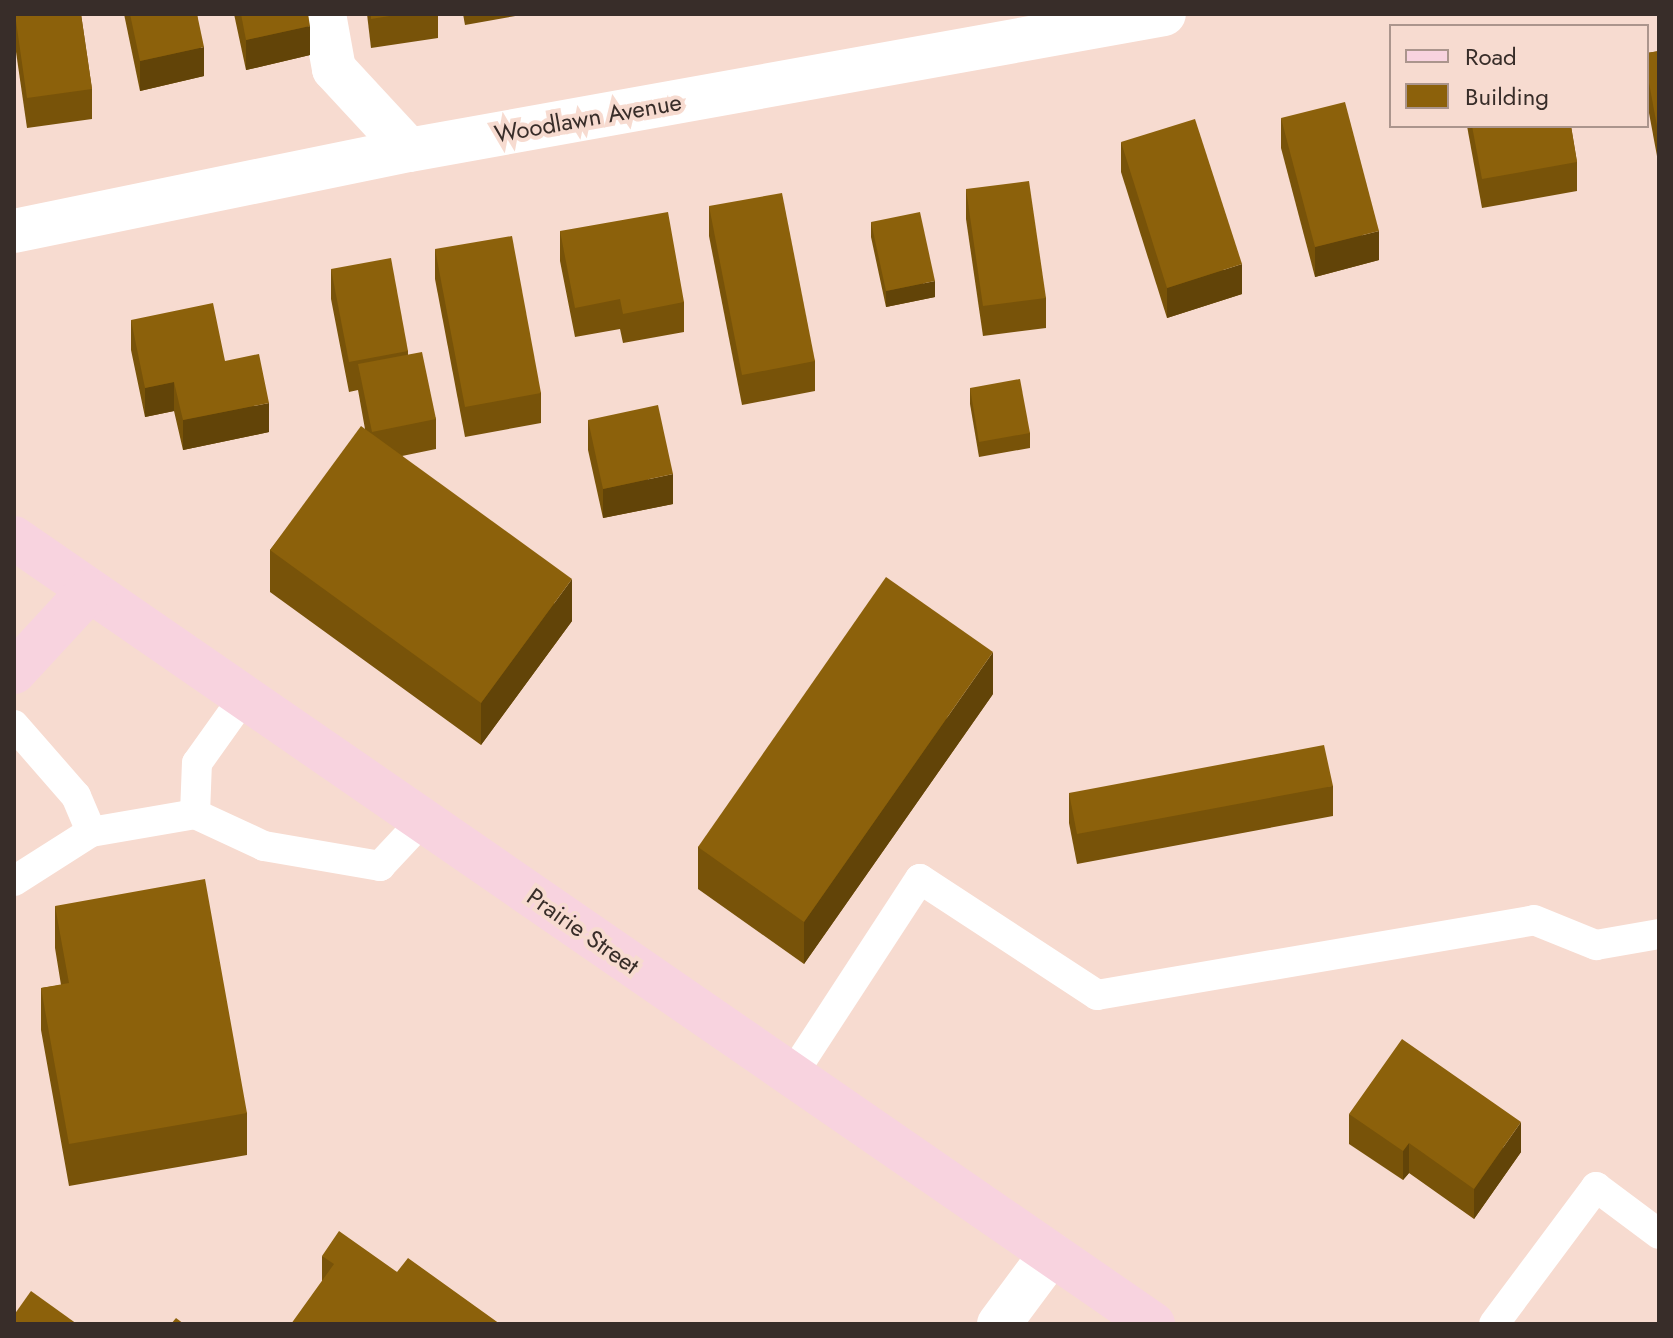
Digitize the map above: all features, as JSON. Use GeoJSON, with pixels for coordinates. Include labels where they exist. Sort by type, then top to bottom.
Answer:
{"type":"FeatureCollection","features":[{"type":"Feature","properties":{"kind":"street"},"geometry":{"type":"LineString","coordinates":[[324,14],[334,69],[409,150]]}},
{"type":"Feature","properties":{"kind":"street","name":"Woodlawn Avenue"},"geometry":{"type":"LineString","coordinates":[[14,231],[409,150],[1164,14]]}},
{"type":"Feature","properties":{"kind":"street","name":"Prairie Street"},"geometry":{"type":"LineString","coordinates":[[14,538],[1153,1324]]}},
{"type":"Feature","properties":{"kind":"street"},"geometry":{"type":"LineString","coordinates":[[14,672],[89,591]]}},
{"type":"Feature","properties":{"kind":"street"},"geometry":{"type":"LineString","coordinates":[[999,1324],[1051,1254]]}},
{"type":"Feature","properties":{"kind":"lane"},"geometry":{"type":"LineString","coordinates":[[195,814],[197,763],[244,697]]}},
{"type":"Feature","properties":{"kind":"lane"},"geometry":{"type":"LineString","coordinates":[[14,725],[76,796],[91,832]]}},
{"type":"Feature","properties":{"kind":"lane"},"geometry":{"type":"LineString","coordinates":[[14,881],[91,832],[195,814],[264,846],[380,866],[422,821]]}},
{"type":"Feature","properties":{"kind":"lane"},"geometry":{"type":"LineString","coordinates":[[792,1075],[920,879],[1097,995],[1534,920],[1596,945],[1659,934]]}},
{"type":"Feature","properties":{"kind":"lane"},"geometry":{"type":"LineString","coordinates":[[1494,1324],[1596,1187],[1659,1234]]}},
{"type":"Feature","properties":{"kind":"building"},"geometry":{"type":"Polygon","coordinates":[[[15,14],[81,14],[92,89],[27,98],[15,14]]]}},
{"type":"Feature","properties":{"kind":"building"},"geometry":{"type":"Polygon","coordinates":[[[130,14],[197,14],[204,47],[140,61],[130,14]]]}},
{"type":"Feature","properties":{"kind":"building"},"geometry":{"type":"Polygon","coordinates":[[[241,14],[308,14],[310,26],[246,40],[241,14]]]}},
{"type":"Feature","properties":{"kind":"building"},"geometry":{"type":"Polygon","coordinates":[[[371,14],[402,14],[371,19],[371,14]]]}},
{"type":"Feature","properties":{"kind":"building"},"geometry":{"type":"Polygon","coordinates":[[[1659,51],[1659,137],[1649,83],[1649,53],[1659,51]]]}},
{"type":"Feature","properties":{"kind":"building"},"geometry":{"type":"Polygon","coordinates":[[[1345,102],[1379,231],[1315,247],[1281,118],[1345,102]]]}},
{"type":"Feature","properties":{"kind":"building"},"geometry":{"type":"Polygon","coordinates":[[[1195,119],[1242,264],[1167,288],[1121,142],[1195,119]]]}},
{"type":"Feature","properties":{"kind":"building"},"geometry":{"type":"Polygon","coordinates":[[[1472,128],[1571,128],[1577,162],[1482,179],[1472,128]]]}},
{"type":"Feature","properties":{"kind":"building"},"geometry":{"type":"Polygon","coordinates":[[[1029,181],[1046,298],[983,306],[966,189],[1029,181]]]}},
{"type":"Feature","properties":{"kind":"building"},"geometry":{"type":"Polygon","coordinates":[[[782,193],[815,361],[742,375],[709,206],[782,193]]]}},
{"type":"Feature","properties":{"kind":"building"},"geometry":{"type":"Polygon","coordinates":[[[668,212],[684,302],[623,314],[620,299],[575,308],[560,231],[668,212]]]}},
{"type":"Feature","properties":{"kind":"building"},"geometry":{"type":"Polygon","coordinates":[[[920,212],[935,281],[886,291],[871,222],[920,212]]]}},
{"type":"Feature","properties":{"kind":"building"},"geometry":{"type":"Polygon","coordinates":[[[512,236],[541,393],[465,407],[435,249],[512,236]]]}},
{"type":"Feature","properties":{"kind":"building"},"geometry":{"type":"Polygon","coordinates":[[[391,258],[408,351],[349,362],[331,269],[391,258]]]}},
{"type":"Feature","properties":{"kind":"building"},"geometry":{"type":"Polygon","coordinates":[[[213,303],[225,361],[259,354],[269,403],[183,420],[174,382],[145,388],[131,320],[213,303]]]}},
{"type":"Feature","properties":{"kind":"building"},"geometry":{"type":"Polygon","coordinates":[[[422,352],[436,419],[372,432],[358,364],[422,352]]]}},
{"type":"Feature","properties":{"kind":"building"},"geometry":{"type":"Polygon","coordinates":[[[1020,379],[1030,433],[979,442],[970,388],[1020,379]]]}},
{"type":"Feature","properties":{"kind":"building"},"geometry":{"type":"Polygon","coordinates":[[[658,405],[673,474],[603,489],[588,420],[658,405]]]}},
{"type":"Feature","properties":{"kind":"building"},"geometry":{"type":"Polygon","coordinates":[[[361,426],[572,579],[481,703],[270,550],[361,426]]]}},
{"type":"Feature","properties":{"kind":"building"},"geometry":{"type":"Polygon","coordinates":[[[886,577],[993,652],[804,922],[698,847],[886,577]]]}},
{"type":"Feature","properties":{"kind":"building"},"geometry":{"type":"Polygon","coordinates":[[[1324,745],[1333,786],[1077,834],[1069,793],[1324,745]]]}},
{"type":"Feature","properties":{"kind":"building"},"geometry":{"type":"Polygon","coordinates":[[[205,879],[247,1113],[69,1144],[41,988],[69,983],[55,906],[205,879]]]}},
{"type":"Feature","properties":{"kind":"building"},"geometry":{"type":"Polygon","coordinates":[[[1402,1039],[1521,1122],[1474,1189],[1409,1143],[1403,1151],[1349,1114],[1402,1039]]]}},
{"type":"Feature","properties":{"kind":"building"},"geometry":{"type":"Polygon","coordinates":[[[339,1231],[397,1272],[408,1258],[500,1324],[291,1324],[334,1264],[322,1256],[339,1231]]]}},
{"type":"Feature","properties":{"kind":"building"},"geometry":{"type":"Polygon","coordinates":[[[31,1291],[77,1324],[14,1324],[14,1315],[31,1291]]]}}]}
